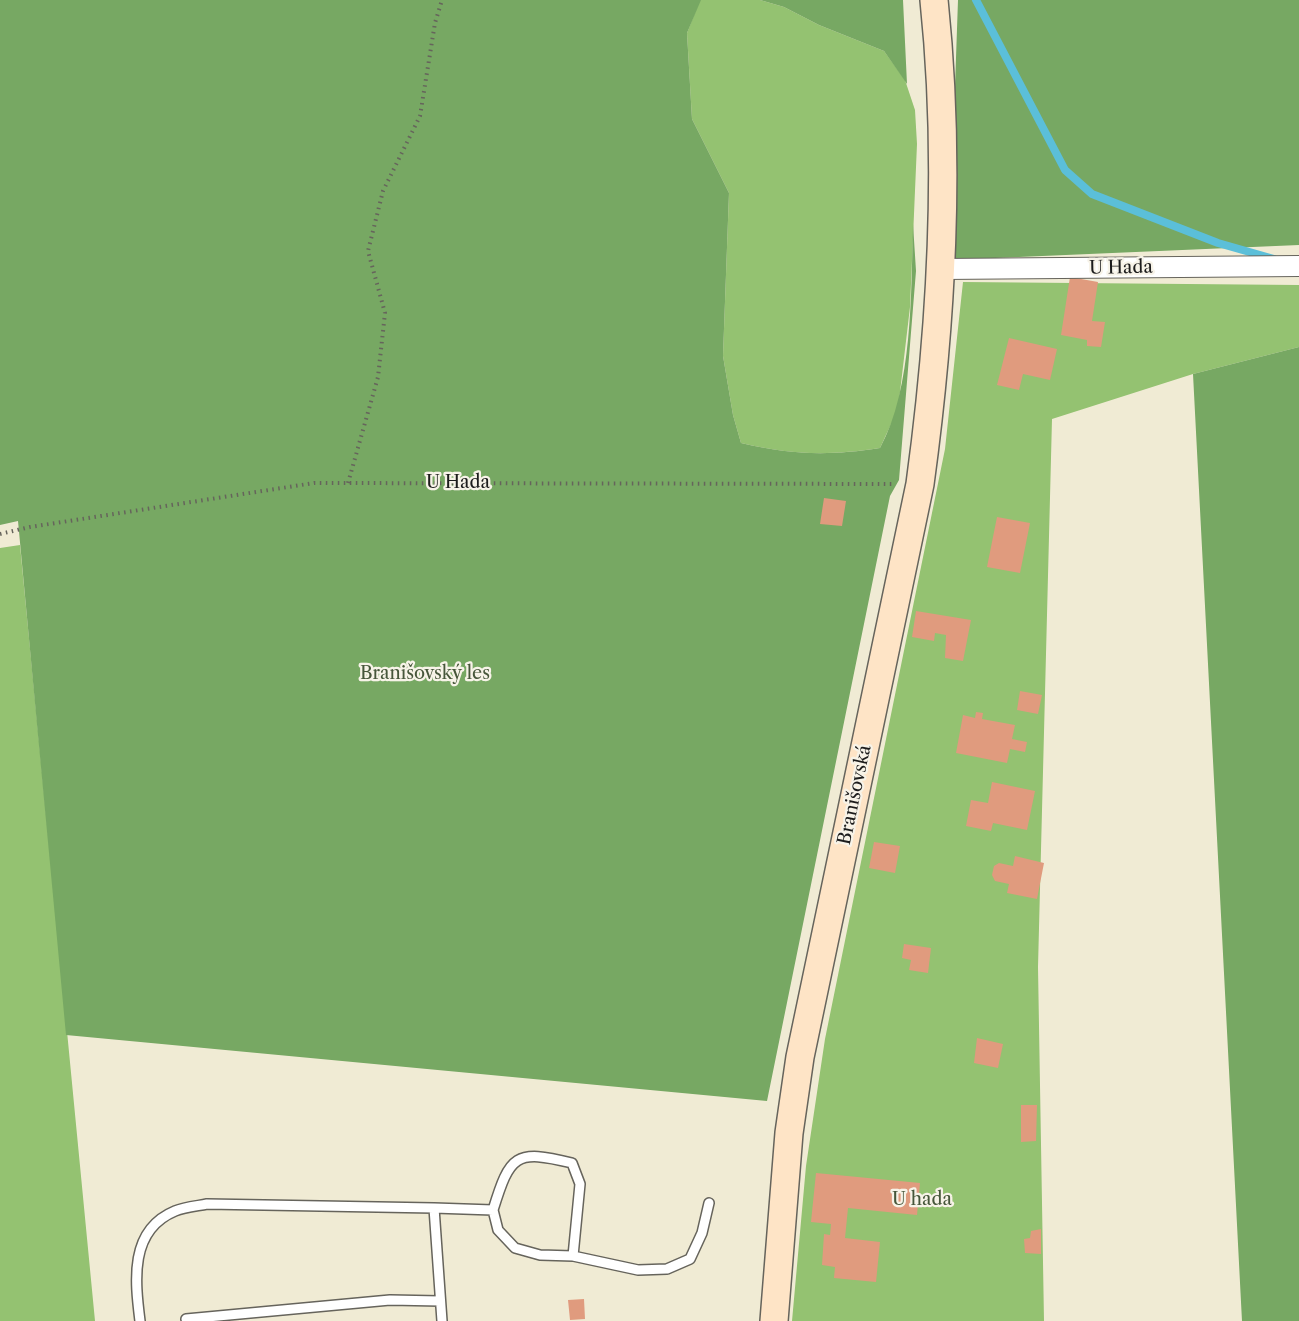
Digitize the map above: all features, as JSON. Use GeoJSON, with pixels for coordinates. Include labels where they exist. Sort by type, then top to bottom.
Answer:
{"type":"FeatureCollection","features":[{"type":"Feature","properties":{"kind":"street","name":"Branišovská"},"geometry":{"type":"LineString","coordinates":[[774,1321],[789,1133],[800,1057],[920,484],[933,377],[942,269],[940,57],[934,0]]}},
{"type":"Feature","properties":{"kind":"street","name":"U Hada"},"geometry":{"type":"LineString","coordinates":[[942,269],[1299,266]]}},
{"type":"Feature","properties":{"kind":"lane"},"geometry":{"type":"LineString","coordinates":[[573,1256],[580,1184],[572,1163],[541,1155],[518,1159],[505,1173],[493,1209],[498,1230],[515,1248],[540,1255],[573,1256],[638,1270],[667,1269],[690,1259],[702,1233],[709,1203]]}},
{"type":"Feature","properties":{"kind":"lane"},"geometry":{"type":"LineString","coordinates":[[140,1321],[136,1259],[149,1229],[174,1211],[207,1204],[493,1209]]}},
{"type":"Feature","properties":{"kind":"lane"},"geometry":{"type":"LineString","coordinates":[[434,1208],[442,1321]]}},
{"type":"Feature","properties":{"kind":"lane"},"geometry":{"type":"LineString","coordinates":[[186,1319],[390,1300],[440,1301]]}},
{"type":"Feature","properties":{"kind":"path"},"geometry":{"type":"LineString","coordinates":[[348,483],[378,377],[385,313],[368,251],[383,191],[420,116],[435,23],[442,0]]}},
{"type":"Feature","properties":{"kind":"path","name":"U Hada"},"geometry":{"type":"LineString","coordinates":[[0,534],[30,527],[314,483],[920,484]]}},
{"type":"Feature","properties":{"kind":"green space","name":"Branišovský les"},"geometry":{"type":"Polygon","coordinates":[[[0,0],[701,0],[687,33],[692,119],[729,193],[723,356],[733,415],[741,443],[810,453],[880,448],[891,424],[904,369],[910,309],[913,224],[916,271],[899,480],[890,496],[767,1101],[66,1035],[18,521],[0,525],[0,0]]]}},
{"type":"Feature","properties":{"kind":"green space"},"geometry":{"type":"Polygon","coordinates":[[[700,0],[760,0],[784,7],[819,25],[884,51],[905,80],[915,110],[917,144],[910,307],[898,409],[880,448],[810,453],[741,443],[733,415],[723,356],[729,193],[692,119],[687,33],[700,0]]]}},
{"type":"Feature","properties":{"kind":"green space"},"geometry":{"type":"Polygon","coordinates":[[[760,0],[903,0],[907,84],[884,51],[819,25],[784,7],[760,0]]]}},
{"type":"Feature","properties":{"kind":"green space"},"geometry":{"type":"Polygon","coordinates":[[[958,0],[1299,0],[1299,245],[949,260],[958,0]]]}},
{"type":"Feature","properties":{"kind":"green space","name":"U hada"},"geometry":{"type":"Polygon","coordinates":[[[963,282],[1299,285],[1299,347],[1193,374],[1052,419],[1038,967],[1044,1321],[792,1321],[806,1166],[825,1039],[945,449],[963,282]]]}},
{"type":"Feature","properties":{"kind":"green space"},"geometry":{"type":"Polygon","coordinates":[[[1299,347],[1299,1321],[1242,1321],[1193,374],[1299,347]]]}},
{"type":"Feature","properties":{"kind":"green space"},"geometry":{"type":"Polygon","coordinates":[[[20,545],[95,1321],[0,1321],[0,548],[20,545]]]}},
{"type":"Feature","properties":{"kind":"building"},"geometry":{"type":"Polygon","coordinates":[[[1070,277],[1098,282],[1092,321],[1105,322],[1101,347],[1087,346],[1087,340],[1061,335],[1070,277]]]}},
{"type":"Feature","properties":{"kind":"building"},"geometry":{"type":"Polygon","coordinates":[[[1009,338],[1057,349],[1050,380],[1023,374],[1019,390],[997,385],[1009,338]]]}},
{"type":"Feature","properties":{"kind":"building"},"geometry":{"type":"Polygon","coordinates":[[[824,498],[846,501],[842,526],[820,524],[824,498]]]}},
{"type":"Feature","properties":{"kind":"building"},"geometry":{"type":"Polygon","coordinates":[[[997,517],[1030,523],[1020,573],[987,567],[997,517]]]}},
{"type":"Feature","properties":{"kind":"building"},"geometry":{"type":"Polygon","coordinates":[[[916,611],[971,620],[963,661],[945,658],[946,635],[935,633],[934,641],[912,637],[916,611]]]}},
{"type":"Feature","properties":{"kind":"building"},"geometry":{"type":"Polygon","coordinates":[[[1020,691],[1042,695],[1038,714],[1017,710],[1020,691]]]}},
{"type":"Feature","properties":{"kind":"building"},"geometry":{"type":"Polygon","coordinates":[[[976,712],[983,713],[982,719],[1015,725],[1012,739],[1027,742],[1025,752],[1010,749],[1007,763],[956,753],[963,715],[975,718],[976,712]]]}},
{"type":"Feature","properties":{"kind":"building"},"geometry":{"type":"Polygon","coordinates":[[[992,782],[1035,791],[1027,830],[993,823],[991,831],[966,826],[971,800],[988,803],[992,782]]]}},
{"type":"Feature","properties":{"kind":"building"},"geometry":{"type":"Polygon","coordinates":[[[874,842],[900,846],[895,873],[869,868],[874,842]]]}},
{"type":"Feature","properties":{"kind":"building"},"geometry":{"type":"Polygon","coordinates":[[[1015,856],[1044,863],[1037,899],[1007,893],[1009,884],[995,881],[992,875],[994,866],[999,863],[1013,866],[1015,856]]]}},
{"type":"Feature","properties":{"kind":"building"},"geometry":{"type":"Polygon","coordinates":[[[904,944],[931,948],[928,973],[909,970],[911,960],[902,958],[904,944]]]}},
{"type":"Feature","properties":{"kind":"building"},"geometry":{"type":"Polygon","coordinates":[[[977,1038],[1003,1044],[998,1068],[974,1063],[977,1038]]]}},
{"type":"Feature","properties":{"kind":"building"},"geometry":{"type":"Polygon","coordinates":[[[1021,1105],[1037,1105],[1036,1141],[1021,1142],[1021,1105]]]}},
{"type":"Feature","properties":{"kind":"building"},"geometry":{"type":"Polygon","coordinates":[[[816,1173],[920,1183],[917,1215],[848,1208],[845,1238],[880,1242],[876,1282],[834,1278],[835,1267],[822,1265],[824,1234],[830,1235],[831,1224],[811,1222],[816,1173]]]}},
{"type":"Feature","properties":{"kind":"building"},"geometry":{"type":"Polygon","coordinates":[[[1041,1229],[1041,1254],[1025,1253],[1024,1239],[1030,1238],[1031,1231],[1041,1229]]]}},
{"type":"Feature","properties":{"kind":"building"},"geometry":{"type":"Polygon","coordinates":[[[584,1299],[585,1319],[570,1320],[568,1300],[584,1299]]]}},
{"type":"Feature","properties":{"kind":"waterway"},"geometry":{"type":"LineString","coordinates":[[976,0],[1065,170],[1092,194],[1218,243],[1274,259]]}}]}
